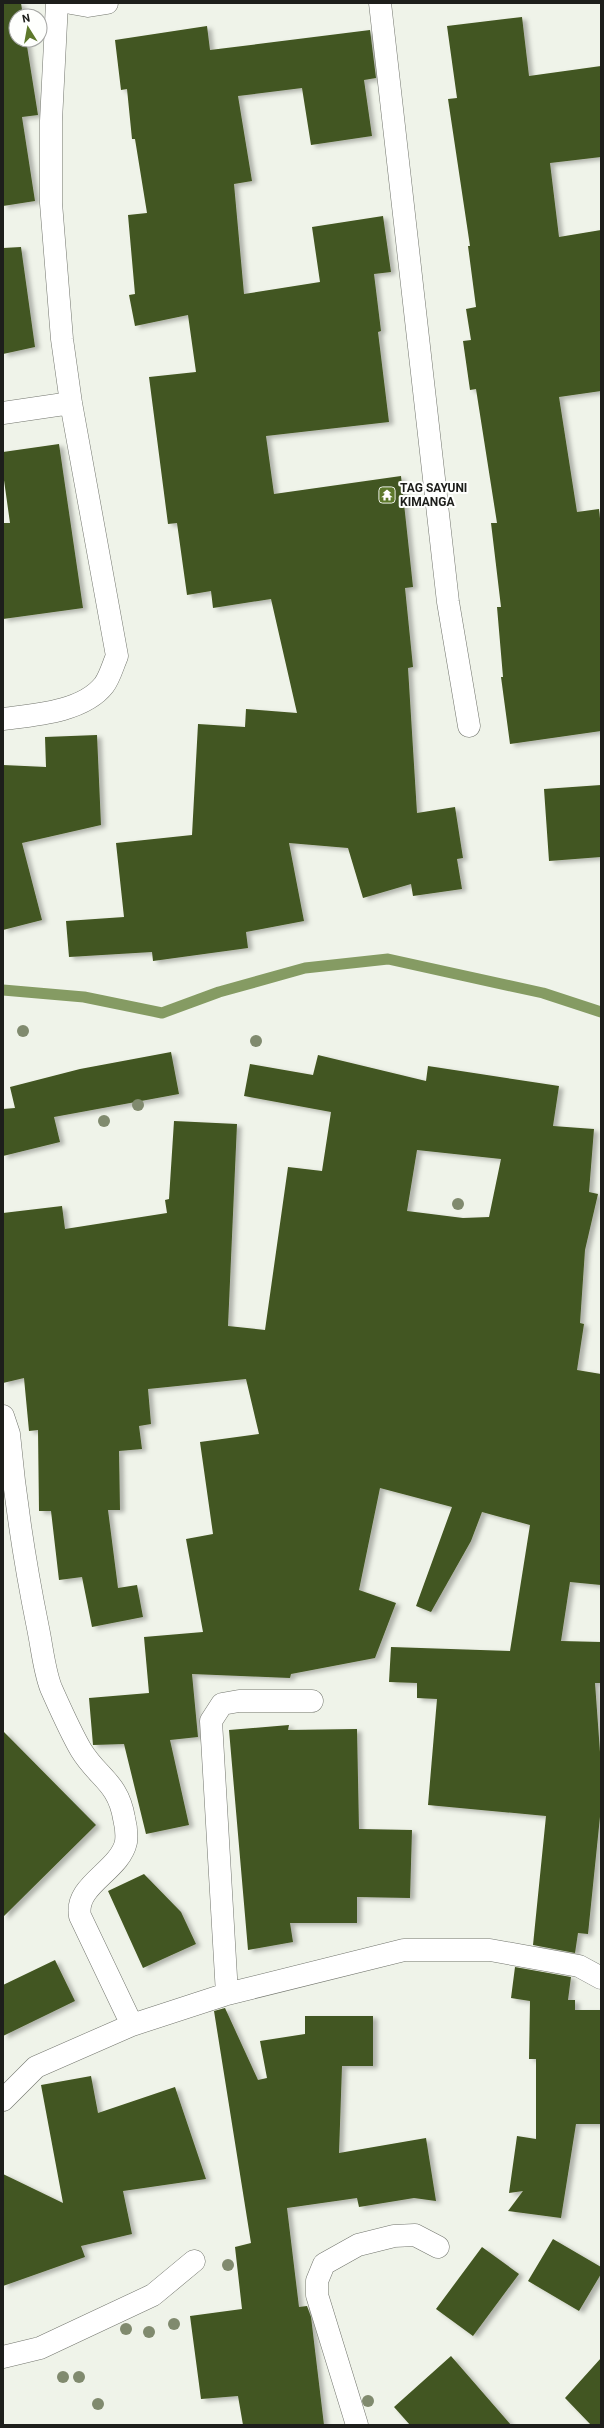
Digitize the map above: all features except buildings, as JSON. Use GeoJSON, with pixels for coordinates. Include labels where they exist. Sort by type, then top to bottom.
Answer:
{"type":"FeatureCollection","features":[{"type":"Feature","properties":{"kind":"street"},"geometry":{"type":"LineString","coordinates":[[3,719],[50,714],[88,699],[104,685],[117,656],[71,403],[62,339],[51,203],[51,121],[57,3]]}},
{"type":"Feature","properties":{"kind":"street"},"geometry":{"type":"LineString","coordinates":[[71,3],[88,6],[107,3]]}},
{"type":"Feature","properties":{"kind":"street"},"geometry":{"type":"LineString","coordinates":[[380,3],[448,602],[469,726]]}},
{"type":"Feature","properties":{"kind":"street"},"geometry":{"type":"LineString","coordinates":[[3,413],[71,403]]}},
{"type":"Feature","properties":{"kind":"street"},"geometry":{"type":"LineString","coordinates":[[3,1416],[9,1434],[29,1584],[50,1686],[81,1750],[91,1764],[115,1788],[123,1808],[127,1831],[126,1843],[119,1858],[82,1897],[79,1908],[80,1916],[132,2024]]}},
{"type":"Feature","properties":{"kind":"street"},"geometry":{"type":"LineString","coordinates":[[227,1994],[211,1722],[222,1704],[239,1701],[312,1701]]}},
{"type":"Feature","properties":{"kind":"street"},"geometry":{"type":"LineString","coordinates":[[3,2100],[36,2067],[132,2024],[227,1994],[404,1950],[490,1950],[579,1966],[601,1978]]}},
{"type":"Feature","properties":{"kind":"street"},"geometry":{"type":"LineString","coordinates":[[357,2425],[317,2295],[317,2281],[324,2264],[358,2245],[394,2236],[415,2235],[438,2247]]}},
{"type":"Feature","properties":{"kind":"street"},"geometry":{"type":"LineString","coordinates":[[3,2357],[40,2348],[153,2295],[194,2261]]}},
{"type":"Feature","properties":{"kind":"waterway"},"geometry":{"type":"LineString","coordinates":[[3,990],[84,997],[162,1013],[219,992],[305,968],[388,959],[543,993],[601,1012]]}},
{"type":"Feature","properties":{"kind":"place","name":"TAG SAYUNI KIMANGA"},"geometry":{"type":"Point","coordinates":[387,495]}}]}
